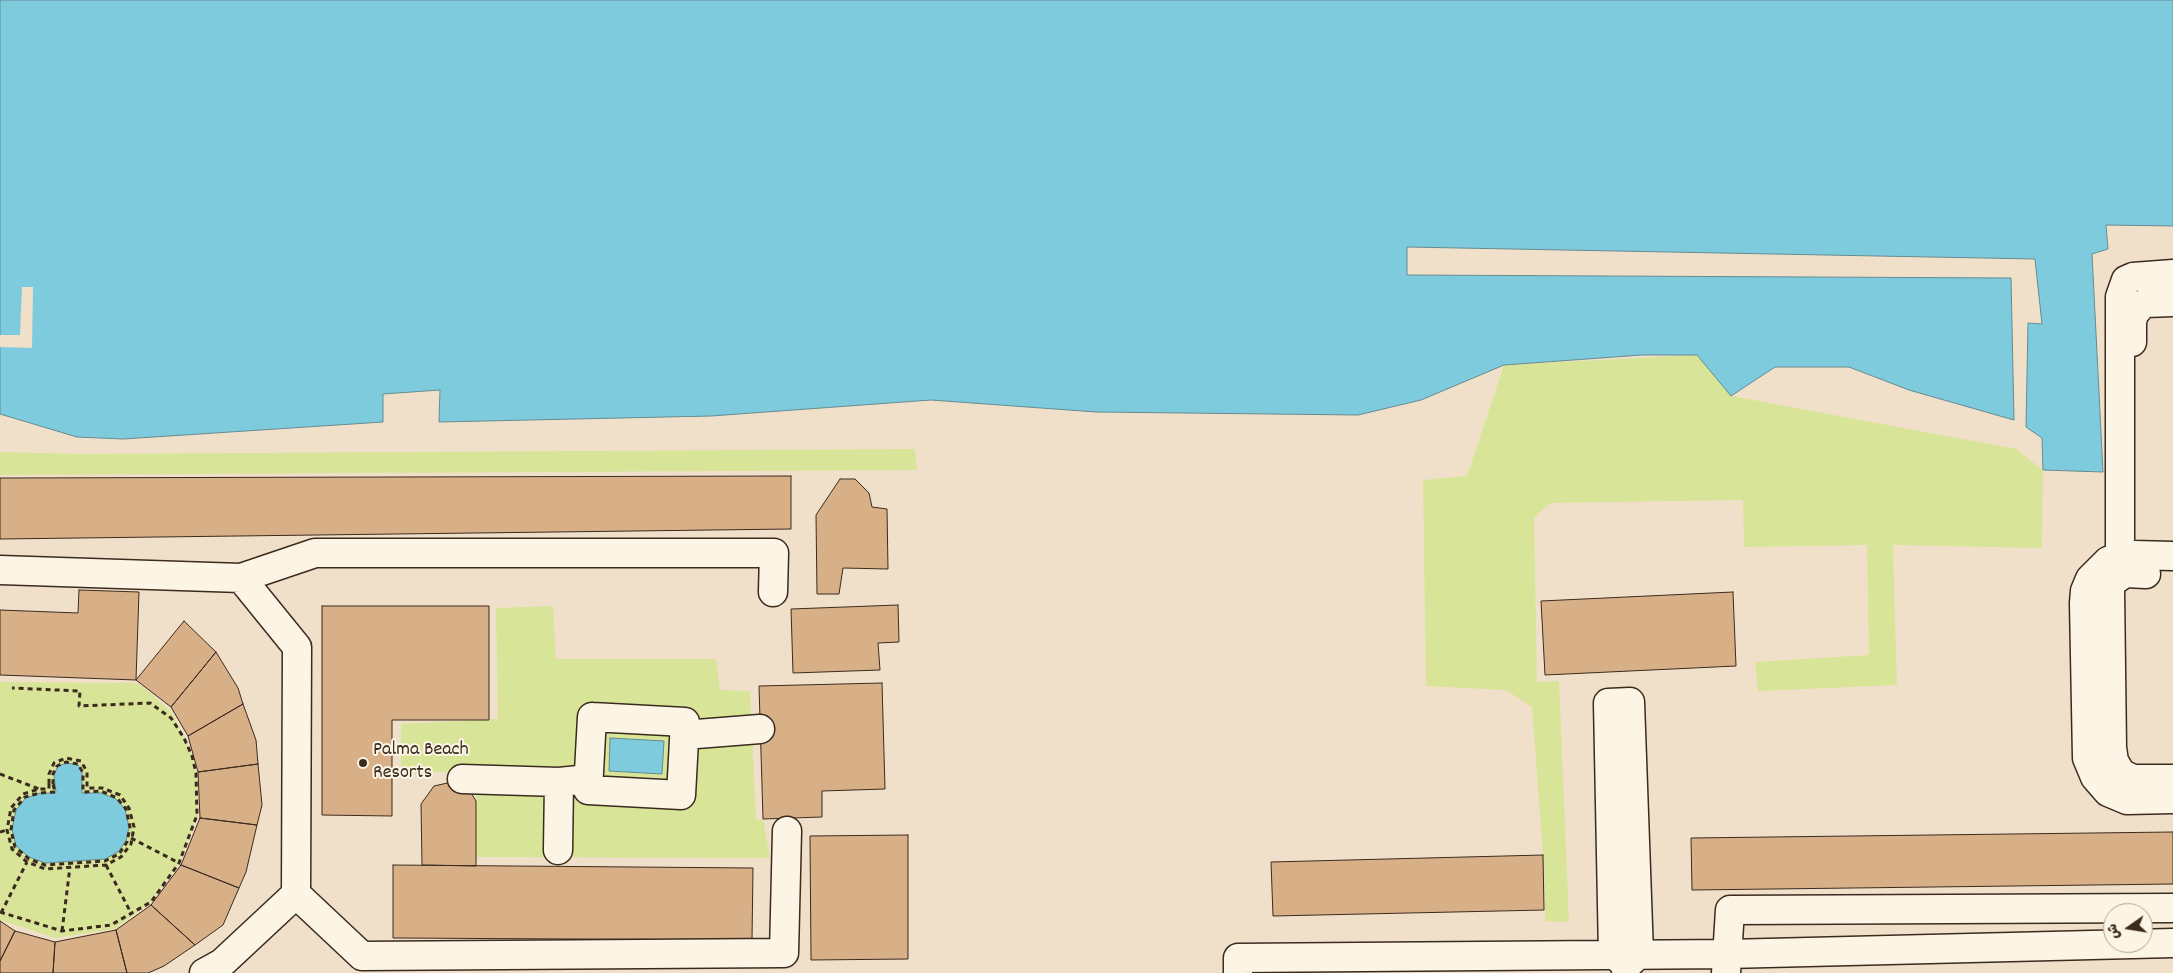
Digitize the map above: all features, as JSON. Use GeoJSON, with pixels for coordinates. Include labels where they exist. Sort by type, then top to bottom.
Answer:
{"type":"FeatureCollection","features":[{"type":"Feature","properties":{"kind":"street"},"geometry":{"type":"LineString","coordinates":[[2129,562],[2120,297],[2126,280],[2133,277],[2173,274]]}},
{"type":"Feature","properties":{"kind":"street"},"geometry":{"type":"LineString","coordinates":[[2173,302],[2145,304],[2134,314],[2132,322],[2129,562],[2125,573],[2118,576],[2112,582],[2110,589],[2112,748],[2114,761],[2121,773],[2132,779],[2173,779]]}},
{"type":"Feature","properties":{"kind":"street"},"geometry":{"type":"LineString","coordinates":[[0,570],[242,578],[315,553],[774,553],[773,592]]}},
{"type":"Feature","properties":{"kind":"street"},"geometry":{"type":"LineString","coordinates":[[2173,556],[2129,562],[2108,561],[2090,579],[2085,591],[2084,603],[2088,758],[2095,777],[2108,792],[2127,800],[2173,800]]}},
{"type":"Feature","properties":{"kind":"street"},"geometry":{"type":"LineString","coordinates":[[2129,562],[2173,574]]}},
{"type":"Feature","properties":{"kind":"street"},"geometry":{"type":"LineString","coordinates":[[242,578],[297,647],[296,894],[362,956],[784,953],[787,831]]}},
{"type":"Feature","properties":{"kind":"street"},"geometry":{"type":"LineString","coordinates":[[1630,702],[1628,964],[1608,703],[1630,702]]}},
{"type":"Feature","properties":{"kind":"street"},"geometry":{"type":"LineString","coordinates":[[592,717],[685,722],[681,795],[588,790],[588,779],[592,717]]}},
{"type":"Feature","properties":{"kind":"street"},"geometry":{"type":"LineString","coordinates":[[684,734],[760,730]]}},
{"type":"Feature","properties":{"kind":"street"},"geometry":{"type":"LineString","coordinates":[[462,779],[559,782],[588,779]]}},
{"type":"Feature","properties":{"kind":"street"},"geometry":{"type":"LineString","coordinates":[[558,850],[559,782]]}},
{"type":"Feature","properties":{"kind":"street"},"geometry":{"type":"LineString","coordinates":[[204,973],[222,962],[296,894]]}},
{"type":"Feature","properties":{"kind":"street"},"geometry":{"type":"LineString","coordinates":[[1727,967],[1730,910],[2173,908]]}},
{"type":"Feature","properties":{"kind":"street"},"geometry":{"type":"LineString","coordinates":[[1727,967],[2173,943]]}},
{"type":"Feature","properties":{"kind":"street"},"geometry":{"type":"LineString","coordinates":[[1238,973],[1238,958],[1727,967],[2173,961]]}},
{"type":"Feature","properties":{"kind":"path"},"geometry":{"type":"LineString","coordinates":[[12,688],[80,691],[79,706],[150,703],[171,718],[184,738],[196,773],[197,816],[179,863],[151,902],[111,925],[62,931],[1,913],[27,862]]}},
{"type":"Feature","properties":{"kind":"path"},"geometry":{"type":"LineString","coordinates":[[40,789],[23,794],[11,808],[7,830],[12,849],[27,862],[45,869],[106,864],[121,857],[130,844],[134,827],[129,808],[120,795],[102,788],[87,788],[87,772],[81,761],[66,758],[54,763],[49,774],[51,784],[54,792],[40,793],[25,798],[14,810],[11,830],[15,847],[28,859],[45,865],[105,861],[118,854],[127,842],[130,827],[126,809],[117,798],[101,791],[83,792],[83,773],[78,764],[66,762],[57,766],[53,774],[51,784],[49,789],[40,789]]}},
{"type":"Feature","properties":{"kind":"path"},"geometry":{"type":"LineString","coordinates":[[0,774],[40,789]]}},
{"type":"Feature","properties":{"kind":"path"},"geometry":{"type":"LineString","coordinates":[[0,832],[7,830]]}},
{"type":"Feature","properties":{"kind":"path"},"geometry":{"type":"LineString","coordinates":[[131,838],[179,863]]}},
{"type":"Feature","properties":{"kind":"path"},"geometry":{"type":"LineString","coordinates":[[106,864],[131,914]]}},
{"type":"Feature","properties":{"kind":"path"},"geometry":{"type":"LineString","coordinates":[[62,931],[70,867]]}},
{"type":"Feature","properties":{"kind":"green space"},"geometry":{"type":"Polygon","coordinates":[[[1697,355],[1732,396],[2016,449],[2043,470],[2042,548],[1893,545],[1897,685],[1758,691],[1755,662],[1869,655],[1867,545],[1744,547],[1743,500],[1550,503],[1534,518],[1537,682],[1559,681],[1569,922],[1545,921],[1543,855],[1532,707],[1506,690],[1426,686],[1423,480],[1467,476],[1504,365],[1697,355]]]}},
{"type":"Feature","properties":{"kind":"green space"},"geometry":{"type":"Polygon","coordinates":[[[915,449],[917,470],[0,475],[0,452],[78,454],[915,449]]]}},
{"type":"Feature","properties":{"kind":"green space"},"geometry":{"type":"Polygon","coordinates":[[[553,606],[556,659],[716,659],[720,690],[750,691],[756,820],[763,819],[770,858],[476,857],[476,792],[453,771],[401,775],[401,724],[498,719],[496,608],[553,606]]]}},
{"type":"Feature","properties":{"kind":"green space"},"geometry":{"type":"Polygon","coordinates":[[[0,682],[138,683],[172,712],[192,755],[198,782],[198,816],[179,863],[151,902],[115,929],[55,938],[0,920],[0,682]]]}},
{"type":"Feature","properties":{"kind":"water"},"geometry":{"type":"Polygon","coordinates":[[[0,0],[2173,0],[2173,226],[2106,225],[2108,249],[2092,254],[2103,472],[2043,470],[2042,438],[2026,427],[2028,323],[2042,324],[2035,259],[1407,247],[1407,275],[2011,278],[2014,420],[1909,390],[1849,367],[1775,367],[1731,396],[1697,355],[1642,355],[1504,365],[1421,400],[1358,415],[1096,412],[931,400],[711,416],[439,422],[440,390],[383,394],[383,422],[123,439],[77,437],[0,414],[0,0]]]}},
{"type":"Feature","properties":{"kind":"water"},"geometry":{"type":"Polygon","coordinates":[[[610,738],[664,741],[662,774],[609,771],[610,738]]]}},
{"type":"Feature","properties":{"kind":"water"},"geometry":{"type":"Polygon","coordinates":[[[67,763],[78,765],[82,772],[82,793],[101,793],[116,799],[125,809],[129,827],[126,841],[118,852],[105,859],[45,863],[29,857],[16,846],[12,829],[16,810],[26,798],[40,793],[56,793],[54,775],[58,766],[67,763]]]}},
{"type":"Feature","properties":{"kind":"pier"},"geometry":{"type":"Polygon","coordinates":[[[22,287],[33,287],[32,348],[0,347],[0,335],[20,335],[22,287]]]}},
{"type":"Feature","properties":{"kind":"building"},"geometry":{"type":"Polygon","coordinates":[[[791,476],[791,529],[0,539],[0,478],[791,476]]]}},
{"type":"Feature","properties":{"kind":"building"},"geometry":{"type":"Polygon","coordinates":[[[840,479],[855,479],[869,493],[872,507],[887,509],[888,569],[843,568],[839,594],[817,594],[816,515],[840,479]]]}},
{"type":"Feature","properties":{"kind":"building"},"geometry":{"type":"Polygon","coordinates":[[[79,590],[139,592],[136,680],[0,675],[0,610],[78,613],[79,590]]]}},
{"type":"Feature","properties":{"kind":"building"},"geometry":{"type":"Polygon","coordinates":[[[1733,592],[1736,666],[1545,675],[1541,601],[1733,592]]]}},
{"type":"Feature","properties":{"kind":"building"},"geometry":{"type":"Polygon","coordinates":[[[898,605],[899,642],[878,643],[880,670],[793,673],[791,609],[898,605]]]}},
{"type":"Feature","properties":{"kind":"building"},"geometry":{"type":"Polygon","coordinates":[[[322,606],[489,606],[489,720],[392,720],[392,816],[322,815],[322,606]]]}},
{"type":"Feature","properties":{"kind":"building"},"geometry":{"type":"Polygon","coordinates":[[[184,621],[216,652],[171,707],[136,680],[184,621]]]}},
{"type":"Feature","properties":{"kind":"building"},"geometry":{"type":"Polygon","coordinates":[[[216,652],[238,688],[243,704],[188,736],[171,707],[216,652]]]}},
{"type":"Feature","properties":{"kind":"building"},"geometry":{"type":"Polygon","coordinates":[[[882,683],[885,789],[822,791],[822,817],[763,819],[759,686],[882,683]]]}},
{"type":"Feature","properties":{"kind":"building"},"geometry":{"type":"Polygon","coordinates":[[[243,704],[256,740],[258,764],[198,772],[188,736],[243,704]]]}},
{"type":"Feature","properties":{"kind":"building"},"geometry":{"type":"Polygon","coordinates":[[[258,764],[262,805],[257,825],[200,818],[198,772],[258,764]]]}},
{"type":"Feature","properties":{"kind":"building"},"geometry":{"type":"Polygon","coordinates":[[[452,782],[468,788],[476,801],[476,866],[422,865],[421,804],[434,786],[452,782]]]}},
{"type":"Feature","properties":{"kind":"building"},"geometry":{"type":"Polygon","coordinates":[[[200,818],[257,825],[246,872],[239,888],[181,865],[200,818]]]}},
{"type":"Feature","properties":{"kind":"building"},"geometry":{"type":"Polygon","coordinates":[[[2173,832],[2173,884],[1692,890],[1691,838],[2173,832]]]}},
{"type":"Feature","properties":{"kind":"building"},"geometry":{"type":"Polygon","coordinates":[[[908,835],[908,959],[811,960],[810,836],[908,835]]]}},
{"type":"Feature","properties":{"kind":"building"},"geometry":{"type":"Polygon","coordinates":[[[1543,855],[1544,910],[1273,916],[1271,862],[1543,855]]]}},
{"type":"Feature","properties":{"kind":"building"},"geometry":{"type":"Polygon","coordinates":[[[181,865],[239,888],[223,925],[195,945],[151,905],[181,865]]]}},
{"type":"Feature","properties":{"kind":"building"},"geometry":{"type":"Polygon","coordinates":[[[393,865],[753,868],[752,940],[393,938],[393,865]]]}},
{"type":"Feature","properties":{"kind":"building"},"geometry":{"type":"Polygon","coordinates":[[[151,905],[195,945],[164,966],[148,973],[127,973],[116,930],[151,905]]]}},
{"type":"Feature","properties":{"kind":"building"},"geometry":{"type":"Polygon","coordinates":[[[0,921],[15,931],[0,961],[0,921]]]}},
{"type":"Feature","properties":{"kind":"building"},"geometry":{"type":"Polygon","coordinates":[[[116,930],[127,973],[53,973],[55,942],[116,930]]]}},
{"type":"Feature","properties":{"kind":"building"},"geometry":{"type":"Polygon","coordinates":[[[15,931],[55,942],[53,973],[0,973],[0,961],[15,931]]]}},
{"type":"Feature","properties":{"kind":"place","name":"Palma Beach Resorts"},"geometry":{"type":"Point","coordinates":[363,763]}}]}
